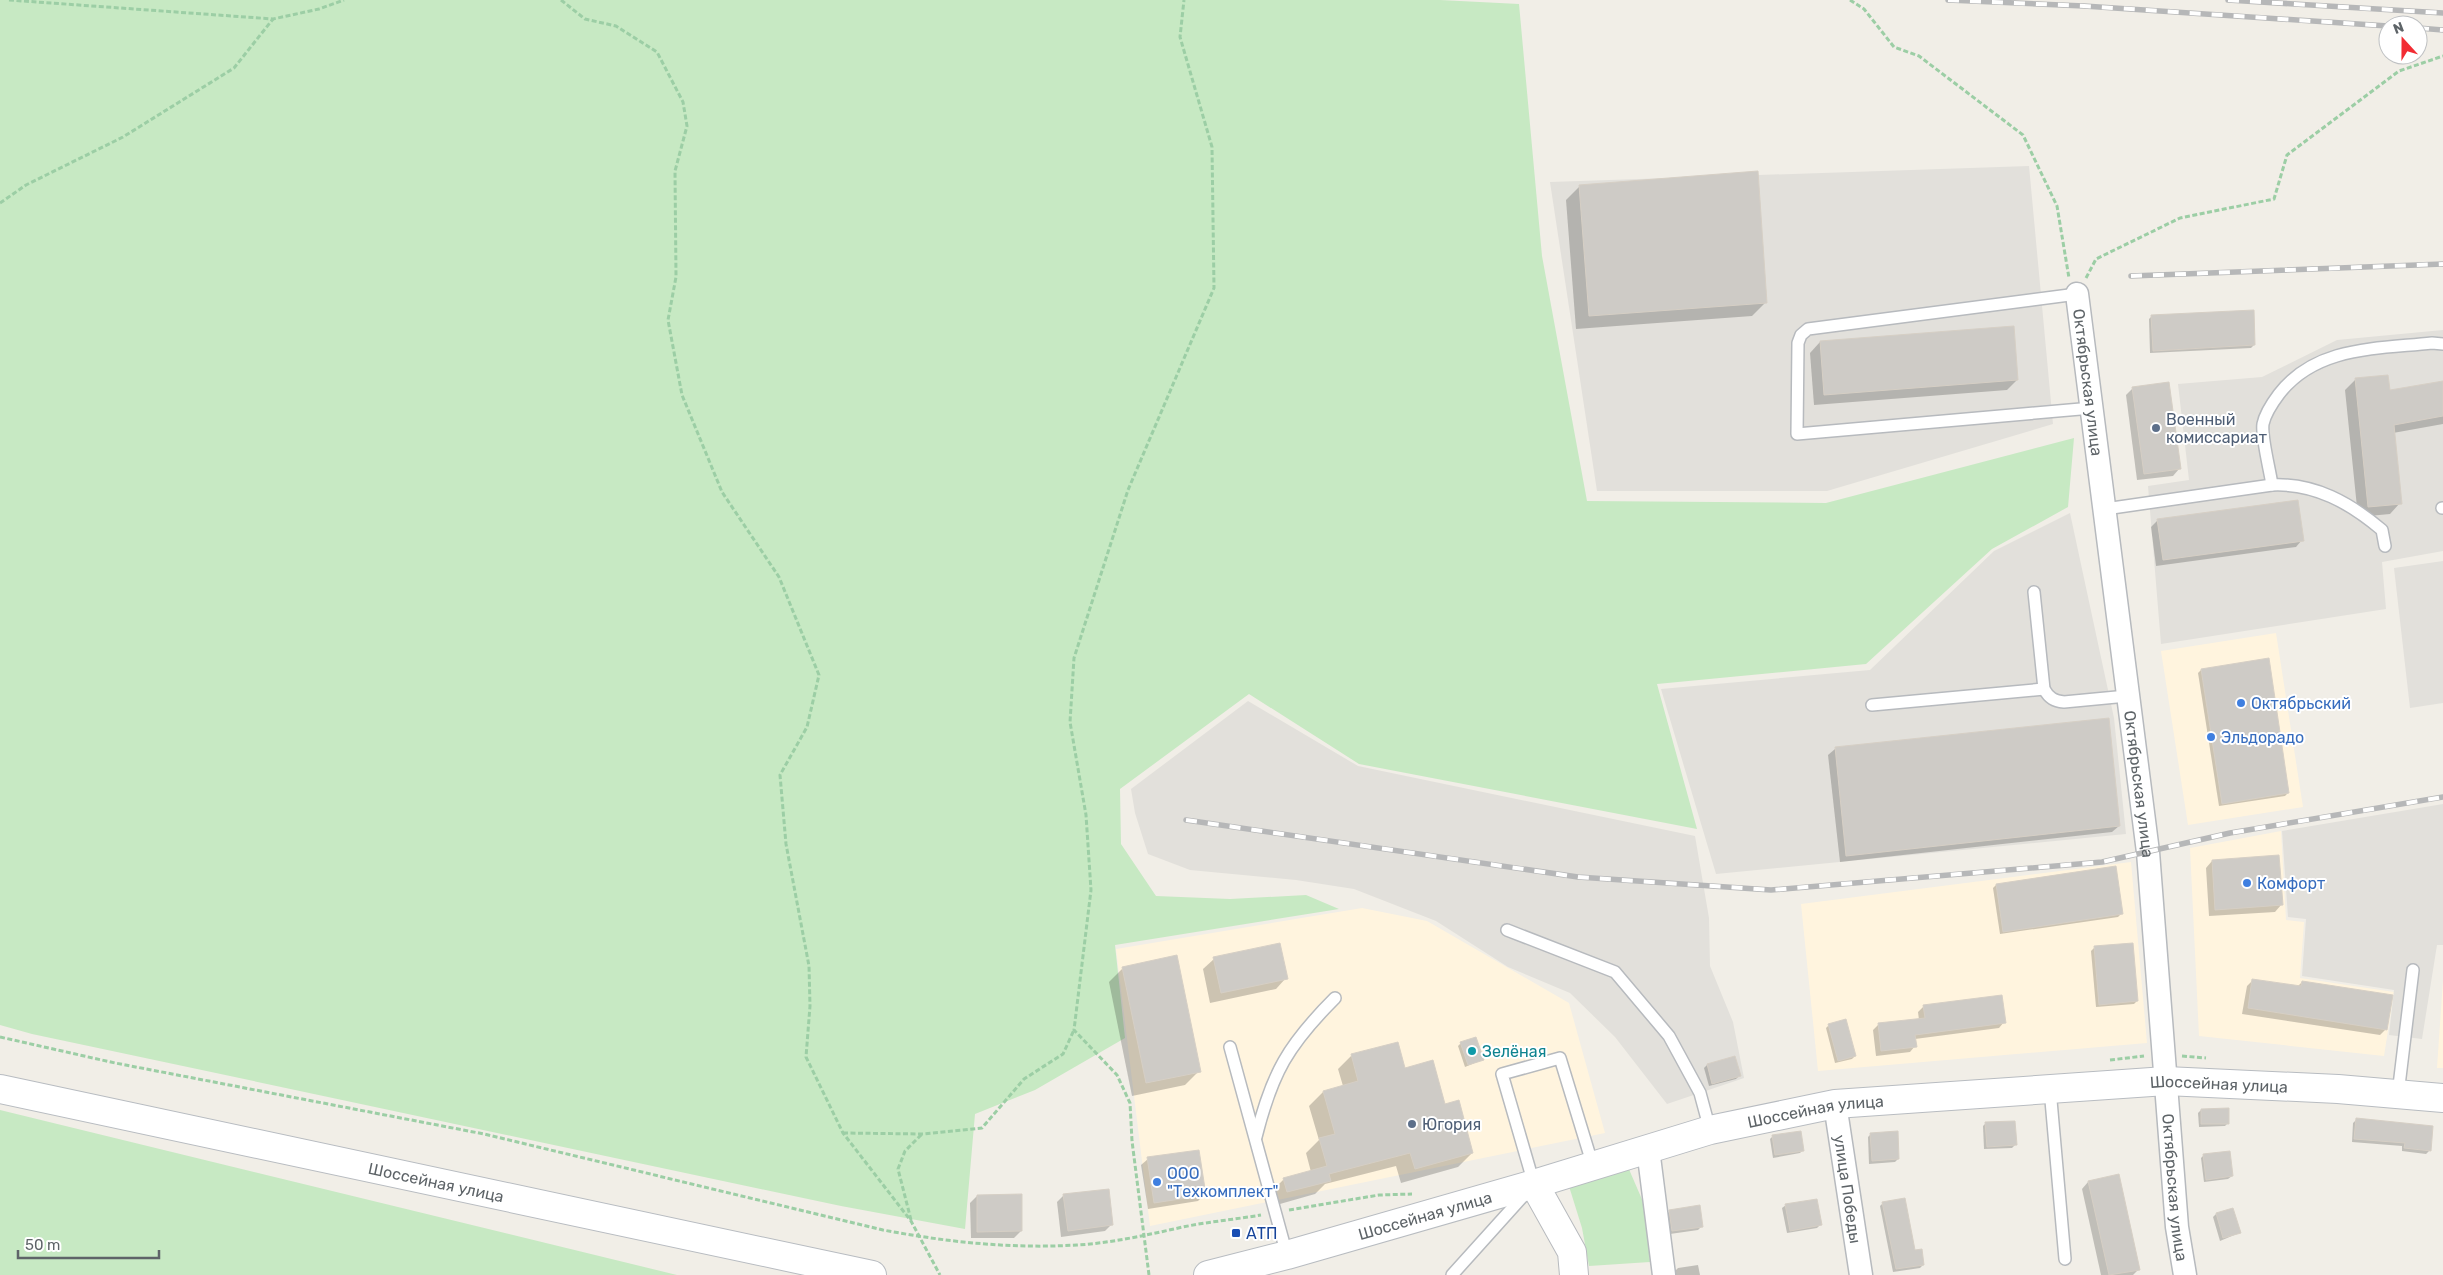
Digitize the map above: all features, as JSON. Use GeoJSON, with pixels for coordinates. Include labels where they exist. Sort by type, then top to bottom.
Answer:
{"type":"FeatureCollection","features":[{"type":"Feature","properties":{"kind":"main road","name":"Шоссейная улица"},"geometry":{"type":"LineString","coordinates":[[1208,1275],[1287,1255],[1534,1184],[1710,1130],[1835,1104],[2166,1081],[2338,1089],[2443,1098]]}},
{"type":"Feature","properties":{"kind":"main road","name":"Шоссейная улица"},"geometry":{"type":"LineString","coordinates":[[0,1089],[872,1275]]}},
{"type":"Feature","properties":{"kind":"main road"},"geometry":{"type":"LineString","coordinates":[[1534,1184],[1572,1252],[1574,1275]]}},
{"type":"Feature","properties":{"kind":"street","name":"Октябрьская улица"},"geometry":{"type":"LineString","coordinates":[[2077,294],[2148,852],[2177,1227],[2185,1275]]}},
{"type":"Feature","properties":{"kind":"street","name":"улица Победы"},"geometry":{"type":"LineString","coordinates":[[1835,1104],[1861,1275]]}},
{"type":"Feature","properties":{"kind":"street"},"geometry":{"type":"LineString","coordinates":[[1648,1149],[1664,1275]]}},
{"type":"Feature","properties":{"kind":"lane"},"geometry":{"type":"LineString","coordinates":[[2077,294],[1808,329],[1801,335],[1798,343],[1797,434],[2092,408]]}},
{"type":"Feature","properties":{"kind":"lane"},"geometry":{"type":"LineString","coordinates":[[2272,485],[2263,425],[2272,404],[2289,382],[2308,366],[2332,355],[2432,343],[2443,344]]}},
{"type":"Feature","properties":{"kind":"lane"},"geometry":{"type":"LineString","coordinates":[[2105,509],[2272,485],[2293,484],[2315,490],[2345,503],[2382,530],[2385,546]]}},
{"type":"Feature","properties":{"kind":"lane"},"geometry":{"type":"LineString","coordinates":[[2034,592],[2044,690],[2048,696],[2058,702],[2127,696]]}},
{"type":"Feature","properties":{"kind":"lane"},"geometry":{"type":"LineString","coordinates":[[1872,706],[2044,690]]}},
{"type":"Feature","properties":{"kind":"lane"},"geometry":{"type":"LineString","coordinates":[[1507,930],[1615,972],[1669,1036],[1700,1093],[1710,1130]]}},
{"type":"Feature","properties":{"kind":"lane"},"geometry":{"type":"LineString","coordinates":[[2398,1094],[2412,970]]}},
{"type":"Feature","properties":{"kind":"lane"},"geometry":{"type":"LineString","coordinates":[[1256,1139],[1266,1099],[1282,1061],[1306,1027],[1335,998]]}},
{"type":"Feature","properties":{"kind":"lane"},"geometry":{"type":"LineString","coordinates":[[1230,1047],[1287,1255]]}},
{"type":"Feature","properties":{"kind":"lane"},"geometry":{"type":"LineString","coordinates":[[1452,1275],[1534,1184],[1502,1074],[1560,1058],[1593,1166]]}},
{"type":"Feature","properties":{"kind":"lane"},"geometry":{"type":"LineString","coordinates":[[2050,1089],[2065,1259]]}},
{"type":"Feature","properties":{"kind":"path"},"geometry":{"type":"LineString","coordinates":[[9,0],[273,19],[319,9],[344,0]]}},
{"type":"Feature","properties":{"kind":"path"},"geometry":{"type":"LineString","coordinates":[[561,0],[585,19],[616,26],[657,52],[683,102],[687,126],[675,171],[676,277],[668,320],[682,395],[722,492],[779,577],[819,675],[806,727],[780,775],[786,844],[809,966],[810,1006],[806,1057],[843,1133],[911,1221],[940,1275]]}},
{"type":"Feature","properties":{"kind":"path"},"geometry":{"type":"LineString","coordinates":[[843,1133],[922,1134],[982,1128],[1024,1079],[1063,1054],[1074,1030],[1091,890],[1086,815],[1070,722],[1074,658],[1128,490],[1214,288],[1212,147],[1180,37],[1184,0]]}},
{"type":"Feature","properties":{"kind":"path"},"geometry":{"type":"LineString","coordinates":[[1850,0],[1864,9],[1894,47],[1919,56],[2023,135],[2057,206],[2067,275],[2077,294]]}},
{"type":"Feature","properties":{"kind":"path"},"geometry":{"type":"LineString","coordinates":[[0,203],[26,185],[123,137],[234,68],[273,19]]}},
{"type":"Feature","properties":{"kind":"path"},"geometry":{"type":"LineString","coordinates":[[2077,294],[2096,259],[2180,218],[2274,199],[2287,156],[2398,71],[2443,56]]}},
{"type":"Feature","properties":{"kind":"path"},"geometry":{"type":"LineString","coordinates":[[1074,1030],[1117,1075],[1130,1103],[1132,1141],[1149,1275]]}},
{"type":"Feature","properties":{"kind":"path"},"geometry":{"type":"LineString","coordinates":[[0,1037],[124,1065],[484,1134],[766,1203],[921,1237],[1013,1247],[1077,1245],[1144,1236],[1176,1228],[1379,1195],[1418,1194]]}},
{"type":"Feature","properties":{"kind":"path"},"geometry":{"type":"LineString","coordinates":[[2108,1060],[2165,1054],[2213,1059]]}},
{"type":"Feature","properties":{"kind":"path"},"geometry":{"type":"LineString","coordinates":[[911,1221],[898,1169],[905,1151],[922,1134]]}},
{"type":"Feature","properties":{"kind":"shaded area"},"geometry":{"type":"Polygon","coordinates":[[[2029,166],[2053,424],[1827,491],[1597,491],[1550,182],[2029,166]]]}},
{"type":"Feature","properties":{"kind":"shaded area"},"geometry":{"type":"Polygon","coordinates":[[[2443,330],[2443,551],[2382,562],[2386,609],[2161,644],[2148,486],[2189,480],[2178,384],[2262,377],[2337,340],[2443,330]]]}},
{"type":"Feature","properties":{"kind":"shaded area"},"geometry":{"type":"Polygon","coordinates":[[[2070,513],[2114,718],[2126,834],[1716,874],[1661,689],[1870,670],[1994,551],[2070,513]]]}},
{"type":"Feature","properties":{"kind":"shaded area"},"geometry":{"type":"Polygon","coordinates":[[[2443,561],[2443,703],[2410,708],[2394,568],[2443,561]]]}},
{"type":"Feature","properties":{"kind":"shaded area"},"geometry":{"type":"Polygon","coordinates":[[[2276,633],[2303,807],[2188,825],[2161,651],[2276,633]]]}},
{"type":"Feature","properties":{"kind":"shaded area"},"geometry":{"type":"Polygon","coordinates":[[[1248,701],[1358,766],[1695,836],[1709,918],[1710,966],[1733,1022],[1744,1078],[1667,1104],[1615,1037],[1570,993],[1508,967],[1436,921],[1354,889],[1296,880],[1190,870],[1148,854],[1135,813],[1131,789],[1248,701]]]}},
{"type":"Feature","properties":{"kind":"shaded area"},"geometry":{"type":"Polygon","coordinates":[[[2443,804],[2443,945],[2437,945],[2422,1039],[2389,1035],[2394,990],[2302,976],[2306,919],[2288,917],[2282,831],[2443,804]]]}},
{"type":"Feature","properties":{"kind":"shaded area"},"geometry":{"type":"Polygon","coordinates":[[[2281,831],[2286,920],[2304,922],[2300,978],[2394,992],[2384,1056],[2199,1036],[2190,848],[2281,831]]]}},
{"type":"Feature","properties":{"kind":"shaded area"},"geometry":{"type":"Polygon","coordinates":[[[2131,862],[2147,1043],[1818,1071],[1801,904],[2131,862]]]}},
{"type":"Feature","properties":{"kind":"shaded area"},"geometry":{"type":"Polygon","coordinates":[[[1362,908],[1427,921],[1569,1003],[1605,1133],[1150,1226],[1116,949],[1362,908]]]}},
{"type":"Feature","properties":{"kind":"shaded area"},"geometry":{"type":"Polygon","coordinates":[[[2443,980],[2443,1068],[2437,1068],[2443,980]]]}},
{"type":"Feature","properties":{"kind":"green space"},"geometry":{"type":"Polygon","coordinates":[[[0,0],[1440,0],[1519,4],[1542,256],[1587,501],[1826,503],[2074,438],[2068,507],[1992,549],[1866,664],[1657,684],[1697,829],[1359,764],[1249,694],[1120,789],[1121,844],[1156,896],[1230,899],[1306,895],[1339,909],[1115,945],[1125,1038],[1035,1090],[975,1114],[965,1229],[841,1206],[32,1034],[0,1025],[0,0]]]}},
{"type":"Feature","properties":{"kind":"green space"},"geometry":{"type":"Polygon","coordinates":[[[0,1110],[677,1275],[0,1275],[0,1110]]]}},
{"type":"Feature","properties":{"kind":"green space"},"geometry":{"type":"Polygon","coordinates":[[[1628,1167],[1647,1211],[1650,1262],[1589,1266],[1582,1228],[1568,1183],[1628,1167]]]}},
{"type":"Feature","properties":{"kind":"building"},"geometry":{"type":"Polygon","coordinates":[[[1758,171],[1767,303],[1589,316],[1579,185],[1758,171]]]}},
{"type":"Feature","properties":{"kind":"building"},"geometry":{"type":"Polygon","coordinates":[[[2254,310],[2255,345],[2153,351],[2151,315],[2254,310]]]}},
{"type":"Feature","properties":{"kind":"building"},"geometry":{"type":"Polygon","coordinates":[[[2014,326],[2018,380],[1824,395],[1820,341],[2014,326]]]}},
{"type":"Feature","properties":{"kind":"building"},"geometry":{"type":"Polygon","coordinates":[[[2388,375],[2390,390],[2443,381],[2443,416],[2394,425],[2402,504],[2368,507],[2355,378],[2388,375]]]}},
{"type":"Feature","properties":{"kind":"building","name":"Военный комиссариат"},"geometry":{"type":"Polygon","coordinates":[[[2169,382],[2181,469],[2144,474],[2132,387],[2169,382]]]}},
{"type":"Feature","properties":{"kind":"building"},"geometry":{"type":"Polygon","coordinates":[[[2298,500],[2304,541],[2163,560],[2157,519],[2298,500]]]}},
{"type":"Feature","properties":{"kind":"building","name":"Октябрьский"},"geometry":{"type":"Polygon","coordinates":[[[2269,658],[2289,793],[2222,804],[2201,669],[2269,658]]]}},
{"type":"Feature","properties":{"kind":"building"},"geometry":{"type":"Polygon","coordinates":[[[2109,718],[2120,826],[1846,856],[1835,747],[2109,718]]]}},
{"type":"Feature","properties":{"kind":"building","name":"Комфорт"},"geometry":{"type":"Polygon","coordinates":[[[2279,855],[2283,905],[2215,910],[2212,860],[2279,855]]]}},
{"type":"Feature","properties":{"kind":"building"},"geometry":{"type":"Polygon","coordinates":[[[2116,866],[2123,914],[2003,932],[1996,884],[2116,866]]]}},
{"type":"Feature","properties":{"kind":"building"},"geometry":{"type":"Polygon","coordinates":[[[1280,943],[1288,979],[1221,993],[1213,957],[1280,943]]]}},
{"type":"Feature","properties":{"kind":"building"},"geometry":{"type":"Polygon","coordinates":[[[2133,943],[2138,1001],[2099,1005],[2094,946],[2133,943]]]}},
{"type":"Feature","properties":{"kind":"building"},"geometry":{"type":"Polygon","coordinates":[[[1177,955],[1201,1072],[1146,1083],[1122,967],[1177,955]]]}},
{"type":"Feature","properties":{"kind":"building"},"geometry":{"type":"Polygon","coordinates":[[[2252,979],[2301,986],[2302,981],[2393,995],[2387,1030],[2248,1008],[2252,979]]]}},
{"type":"Feature","properties":{"kind":"building"},"geometry":{"type":"Polygon","coordinates":[[[2002,995],[2006,1023],[1915,1035],[1917,1047],[1881,1051],[1878,1023],[1925,1018],[1923,1005],[2002,995]]]}},
{"type":"Feature","properties":{"kind":"building"},"geometry":{"type":"Polygon","coordinates":[[[1846,1019],[1856,1056],[1838,1061],[1828,1024],[1846,1019]]]}},
{"type":"Feature","properties":{"kind":"building","name":"Зелёная"},"geometry":{"type":"Polygon","coordinates":[[[1476,1037],[1484,1060],[1468,1065],[1460,1042],[1476,1037]]]}},
{"type":"Feature","properties":{"kind":"building"},"geometry":{"type":"Polygon","coordinates":[[[1398,1042],[1405,1068],[1433,1060],[1445,1104],[1459,1100],[1473,1153],[1415,1169],[1410,1153],[1329,1174],[1331,1181],[1287,1192],[1283,1178],[1327,1166],[1319,1138],[1335,1134],[1323,1091],[1358,1081],[1351,1054],[1398,1042]]]}},
{"type":"Feature","properties":{"kind":"building"},"geometry":{"type":"Polygon","coordinates":[[[1735,1056],[1741,1076],[1712,1084],[1707,1064],[1735,1056]]]}},
{"type":"Feature","properties":{"kind":"building"},"geometry":{"type":"Polygon","coordinates":[[[2229,1108],[2229,1124],[2201,1124],[2201,1109],[2229,1108]]]}},
{"type":"Feature","properties":{"kind":"building"},"geometry":{"type":"Polygon","coordinates":[[[2356,1118],[2433,1126],[2431,1151],[2404,1148],[2405,1143],[2354,1139],[2356,1118]]]}},
{"type":"Feature","properties":{"kind":"building"},"geometry":{"type":"Polygon","coordinates":[[[2015,1121],[2017,1145],[1987,1147],[1985,1122],[2015,1121]]]}},
{"type":"Feature","properties":{"kind":"building"},"geometry":{"type":"Polygon","coordinates":[[[1801,1131],[1804,1151],[1775,1155],[1772,1135],[1801,1131]]]}},
{"type":"Feature","properties":{"kind":"building"},"geometry":{"type":"Polygon","coordinates":[[[1898,1131],[1899,1159],[1872,1161],[1870,1133],[1898,1131]]]}},
{"type":"Feature","properties":{"kind":"building"},"geometry":{"type":"Polygon","coordinates":[[[1199,1150],[1206,1195],[1154,1203],[1147,1157],[1199,1150]]]}},
{"type":"Feature","properties":{"kind":"building"},"geometry":{"type":"Polygon","coordinates":[[[2230,1151],[2233,1176],[2206,1180],[2203,1154],[2230,1151]]]}},
{"type":"Feature","properties":{"kind":"building"},"geometry":{"type":"Polygon","coordinates":[[[2119,1174],[2140,1270],[2109,1275],[2088,1181],[2119,1174]]]}},
{"type":"Feature","properties":{"kind":"building"},"geometry":{"type":"Polygon","coordinates":[[[1109,1189],[1113,1225],[1068,1231],[1063,1194],[1109,1189]]]}},
{"type":"Feature","properties":{"kind":"building"},"geometry":{"type":"Polygon","coordinates":[[[1022,1194],[1022,1231],[977,1232],[977,1195],[1022,1194]]]}},
{"type":"Feature","properties":{"kind":"building"},"geometry":{"type":"Polygon","coordinates":[[[1905,1198],[1915,1250],[1922,1249],[1924,1265],[1896,1269],[1882,1202],[1905,1198]]]}},
{"type":"Feature","properties":{"kind":"building"},"geometry":{"type":"Polygon","coordinates":[[[1817,1199],[1822,1225],[1790,1231],[1785,1204],[1817,1199]]]}},
{"type":"Feature","properties":{"kind":"building"},"geometry":{"type":"Polygon","coordinates":[[[1700,1205],[1703,1227],[1672,1231],[1669,1210],[1700,1205]]]}},
{"type":"Feature","properties":{"kind":"building"},"geometry":{"type":"Polygon","coordinates":[[[2233,1208],[2241,1233],[2223,1238],[2216,1213],[2233,1208]]]}},
{"type":"Feature","properties":{"kind":"railway"},"geometry":{"type":"LineString","coordinates":[[1948,0],[2084,6],[2378,25]]}},
{"type":"Feature","properties":{"kind":"railway"},"geometry":{"type":"LineString","coordinates":[[2228,0],[2443,13]]}},
{"type":"Feature","properties":{"kind":"railway"},"geometry":{"type":"LineString","coordinates":[[2428,29],[2443,30]]}},
{"type":"Feature","properties":{"kind":"railway"},"geometry":{"type":"LineString","coordinates":[[2131,276],[2443,264]]}},
{"type":"Feature","properties":{"kind":"railway"},"geometry":{"type":"LineString","coordinates":[[1186,820],[1578,877],[1771,890],[2102,862],[2230,833],[2443,797]]}},
{"type":"Feature","properties":{"kind":"place","name":"Военный комиссариат"},"geometry":{"type":"Point","coordinates":[2156,428]}},
{"type":"Feature","properties":{"kind":"place","name":"Октябрьский"},"geometry":{"type":"Point","coordinates":[2241,703]}},
{"type":"Feature","properties":{"kind":"place","name":"Эльдорадо"},"geometry":{"type":"Point","coordinates":[2211,737]}},
{"type":"Feature","properties":{"kind":"place","name":"Комфорт"},"geometry":{"type":"Point","coordinates":[2247,883]}},
{"type":"Feature","properties":{"kind":"place","name":"Зелёная"},"geometry":{"type":"Point","coordinates":[1472,1051]}},
{"type":"Feature","properties":{"kind":"place","name":"Югория"},"geometry":{"type":"Point","coordinates":[1412,1124]}},
{"type":"Feature","properties":{"kind":"place","name":"ООО \"Техкомплект\""},"geometry":{"type":"Point","coordinates":[1157,1182]}},
{"type":"Feature","properties":{"kind":"place","name":"АТП"},"geometry":{"type":"Point","coordinates":[1236,1233]}}]}
